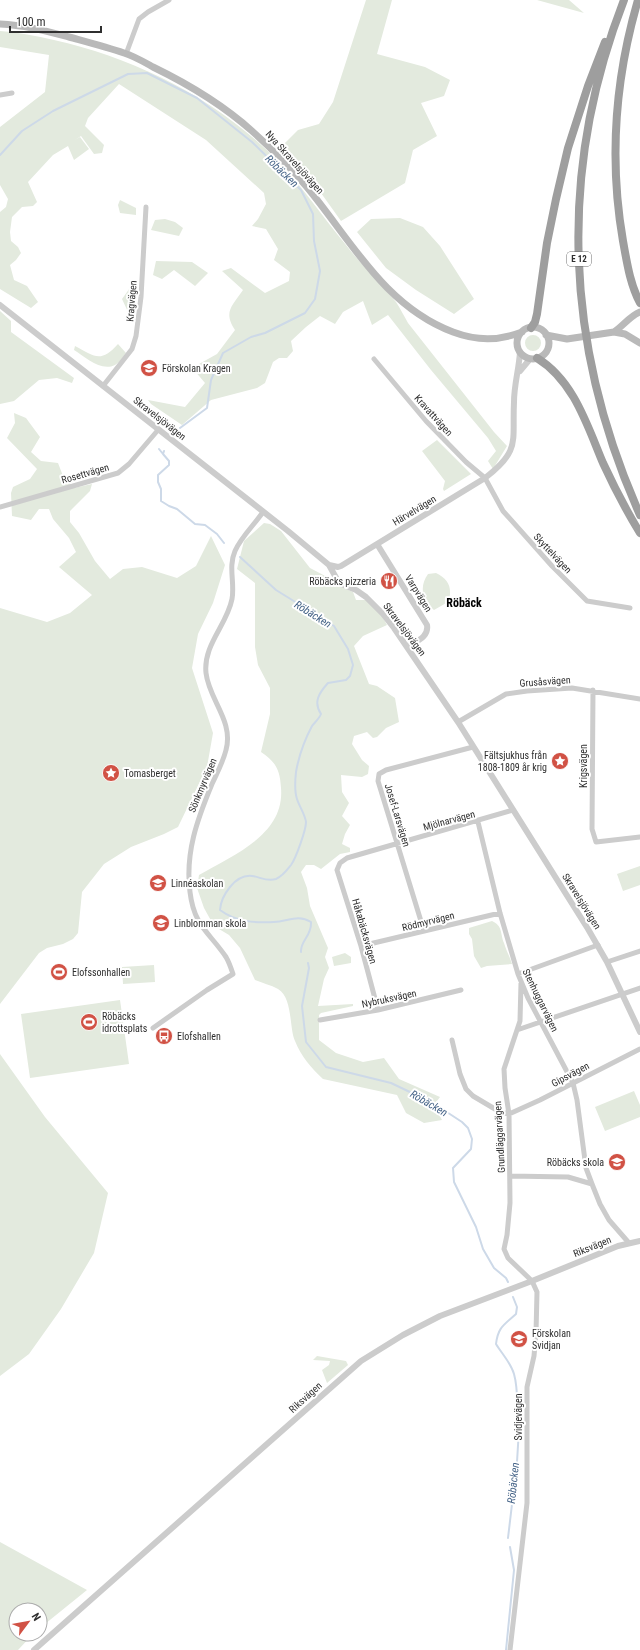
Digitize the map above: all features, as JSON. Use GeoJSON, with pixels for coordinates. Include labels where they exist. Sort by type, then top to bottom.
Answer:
{"type":"FeatureCollection","features":[{"type":"Feature","properties":{"kind":"highway","name":"E 12"},"geometry":{"type":"LineString","coordinates":[[624,0],[600,76],[589,121],[578,222],[578,256],[583,323],[594,384],[616,459],[640,515]]}},
{"type":"Feature","properties":{"kind":"highway","name":"E 12"},"geometry":{"type":"LineString","coordinates":[[630,0],[604,78],[594,123],[586,189],[584,257],[589,324],[599,382],[621,458],[640,503]]}},
{"type":"Feature","properties":{"kind":"highway"},"geometry":{"type":"LineString","coordinates":[[638,0],[630,28],[621,74],[615,134],[615,172],[617,203],[628,267],[632,284],[640,303]]}},
{"type":"Feature","properties":{"kind":"highway"},"geometry":{"type":"LineString","coordinates":[[531,328],[535,322],[537,314],[547,243],[568,148],[604,43],[619,14]]}},
{"type":"Feature","properties":{"kind":"highway"},"geometry":{"type":"LineString","coordinates":[[534,358],[551,369],[560,378],[576,401],[617,492],[640,533]]}},
{"type":"Feature","properties":{"kind":"main road","name":"Nya Skravelsjövägen"},"geometry":{"type":"LineString","coordinates":[[0,24],[16,25],[47,31],[126,54],[183,82],[251,130],[274,151],[306,186],[377,278],[402,303],[427,320],[447,329],[473,338],[498,339],[507,341],[519,349]]}},
{"type":"Feature","properties":{"kind":"main road"},"geometry":{"type":"LineString","coordinates":[[614,332],[640,312]]}},
{"type":"Feature","properties":{"kind":"main road"},"geometry":{"type":"LineString","coordinates":[[567,339],[547,350],[544,354],[534,358],[519,349],[518,339],[522,332],[531,328],[538,329],[546,335],[567,339],[614,332],[625,334],[640,343]]}},
{"type":"Feature","properties":{"kind":"main road","name":"Nya Skravelsjövägen"},"geometry":{"type":"LineString","coordinates":[[498,339],[522,332]]}},
{"type":"Feature","properties":{"kind":"main road"},"geometry":{"type":"LineString","coordinates":[[546,335],[548,341],[547,350]]}},
{"type":"Feature","properties":{"kind":"street"},"geometry":{"type":"LineString","coordinates":[[126,54],[139,19],[169,0]]}},
{"type":"Feature","properties":{"kind":"street"},"geometry":{"type":"LineString","coordinates":[[0,95],[12,93]]}},
{"type":"Feature","properties":{"kind":"street","name":"Kragvägen"},"geometry":{"type":"LineString","coordinates":[[104,386],[132,348],[136,336],[141,297],[146,207]]}},
{"type":"Feature","properties":{"kind":"street","name":"Skravelsjövägen"},"geometry":{"type":"LineString","coordinates":[[0,305],[329,565],[339,583],[361,593],[383,614],[408,647],[458,722],[598,945],[640,1032]]}},
{"type":"Feature","properties":{"kind":"street"},"geometry":{"type":"LineString","coordinates":[[518,374],[519,349]]}},
{"type":"Feature","properties":{"kind":"street"},"geometry":{"type":"LineString","coordinates":[[518,374],[534,358]]}},
{"type":"Feature","properties":{"kind":"street","name":"Kravattvägen"},"geometry":{"type":"LineString","coordinates":[[374,359],[426,421],[466,462],[485,478]]}},
{"type":"Feature","properties":{"kind":"street","name":"Härvelvägen"},"geometry":{"type":"LineString","coordinates":[[329,565],[341,566],[485,478],[504,461],[510,451],[514,439],[514,402],[518,374]]}},
{"type":"Feature","properties":{"kind":"street","name":"Rosettvägen"},"geometry":{"type":"LineString","coordinates":[[0,507],[118,473],[129,464],[158,430]]}},
{"type":"Feature","properties":{"kind":"street","name":"Skyttelvägen"},"geometry":{"type":"LineString","coordinates":[[485,478],[503,511],[552,566],[587,601],[630,608]]}},
{"type":"Feature","properties":{"kind":"street","name":"Sönkmyrvägen"},"geometry":{"type":"LineString","coordinates":[[153,1028],[207,990],[233,974],[226,958],[195,917],[190,894],[189,856],[193,834],[199,816],[225,755],[228,740],[225,719],[209,685],[206,672],[206,662],[209,648],[227,614],[232,598],[231,570],[233,557],[237,546],[263,512]]}},
{"type":"Feature","properties":{"kind":"street","name":"Varpvägen"},"geometry":{"type":"LineString","coordinates":[[377,544],[427,625],[428,631],[426,636],[408,647]]}},
{"type":"Feature","properties":{"kind":"street","name":"Grusåsvägen"},"geometry":{"type":"LineString","coordinates":[[458,722],[506,694],[549,688],[593,690],[640,699]]}},
{"type":"Feature","properties":{"kind":"street","name":"Krigsvägen"},"geometry":{"type":"LineString","coordinates":[[593,690],[592,829],[596,842],[640,837]]}},
{"type":"Feature","properties":{"kind":"street","name":"Josef-Larsvägen"},"geometry":{"type":"LineString","coordinates":[[424,931],[378,781],[379,774],[386,770],[473,747]]}},
{"type":"Feature","properties":{"kind":"street","name":"Mjölnarvägen"},"geometry":{"type":"LineString","coordinates":[[344,860],[397,843],[478,822],[513,810]]}},
{"type":"Feature","properties":{"kind":"street","name":"Stenhuggarvägen"},"geometry":{"type":"LineString","coordinates":[[478,822],[500,913],[521,983],[573,1083],[578,1100],[586,1168],[600,1204],[609,1220],[629,1243]]}},
{"type":"Feature","properties":{"kind":"street","name":"Håkabäcksvägen"},"geometry":{"type":"LineString","coordinates":[[344,860],[338,866],[337,870],[361,946],[378,1010]]}},
{"type":"Feature","properties":{"kind":"street","name":"Rödmyrvägen"},"geometry":{"type":"LineString","coordinates":[[361,946],[500,913]]}},
{"type":"Feature","properties":{"kind":"street"},"geometry":{"type":"LineString","coordinates":[[518,974],[598,945]]}},
{"type":"Feature","properties":{"kind":"street"},"geometry":{"type":"LineString","coordinates":[[607,962],[640,951]]}},
{"type":"Feature","properties":{"kind":"street","name":"Grundläggarvägen"},"geometry":{"type":"LineString","coordinates":[[521,983],[521,1009],[517,1030],[504,1069],[509,1114],[510,1176],[510,1204],[504,1249],[508,1258],[532,1281]]}},
{"type":"Feature","properties":{"kind":"street"},"geometry":{"type":"LineString","coordinates":[[517,1030],[640,988]]}},
{"type":"Feature","properties":{"kind":"street","name":"Nybruksvägen"},"geometry":{"type":"LineString","coordinates":[[320,1020],[378,1010],[461,990]]}},
{"type":"Feature","properties":{"kind":"street"},"geometry":{"type":"LineString","coordinates":[[452,1040],[460,1074],[466,1089],[473,1096],[500,1112],[509,1114]]}},
{"type":"Feature","properties":{"kind":"street","name":"Gipsvägen"},"geometry":{"type":"LineString","coordinates":[[509,1114],[540,1100],[640,1049]]}},
{"type":"Feature","properties":{"kind":"street"},"geometry":{"type":"LineString","coordinates":[[510,1176],[568,1177],[592,1184]]}},
{"type":"Feature","properties":{"kind":"street","name":"Riksvägen"},"geometry":{"type":"LineString","coordinates":[[34,1650],[361,1361],[403,1335],[440,1316],[629,1243],[640,1241]]}},
{"type":"Feature","properties":{"kind":"street","name":"Svidjevägen"},"geometry":{"type":"LineString","coordinates":[[510,1650],[527,1503],[527,1387],[534,1356],[537,1292],[532,1281]]}},
{"type":"Feature","properties":{"kind":"shaded area"},"geometry":{"type":"Polygon","coordinates":[[[366,0],[392,0],[377,54],[425,67],[450,80],[444,96],[421,103],[437,136],[413,150],[405,183],[341,221],[311,179],[280,148],[298,130],[319,124],[333,102],[366,0]]]}},
{"type":"Feature","properties":{"kind":"shaded area"},"geometry":{"type":"Polygon","coordinates":[[[537,0],[569,0],[584,13],[537,0]]]}},
{"type":"Feature","properties":{"kind":"shaded area"},"geometry":{"type":"Polygon","coordinates":[[[0,31],[14,32],[54,40],[113,57],[170,82],[197,97],[248,133],[291,175],[364,267],[384,287],[396,302],[408,323],[494,432],[507,446],[493,469],[488,461],[496,451],[488,438],[431,370],[388,315],[372,325],[363,301],[343,312],[335,324],[320,316],[306,327],[291,341],[293,351],[287,358],[279,358],[273,362],[265,383],[257,388],[211,400],[182,425],[151,404],[148,400],[185,407],[205,383],[194,370],[199,364],[217,354],[235,330],[231,324],[229,314],[230,309],[243,290],[222,271],[231,268],[265,293],[289,281],[290,272],[274,260],[278,249],[266,229],[252,226],[258,219],[266,204],[264,193],[206,140],[119,84],[88,118],[85,126],[104,145],[102,153],[94,154],[81,136],[75,140],[80,137],[89,149],[74,160],[68,146],[53,155],[28,182],[37,202],[33,206],[22,207],[12,217],[10,232],[11,241],[18,247],[21,253],[10,265],[14,280],[27,286],[38,302],[31,308],[0,289],[0,212],[6,207],[8,199],[0,185],[0,127],[45,92],[49,55],[0,47],[0,31]]]}},
{"type":"Feature","properties":{"kind":"shaded area"},"geometry":{"type":"Polygon","coordinates":[[[120,200],[136,208],[136,215],[120,213],[118,205],[120,200]]]}},
{"type":"Feature","properties":{"kind":"shaded area"},"geometry":{"type":"Polygon","coordinates":[[[400,218],[423,227],[440,246],[474,299],[454,314],[416,290],[386,268],[357,232],[371,219],[400,218]]]}},
{"type":"Feature","properties":{"kind":"shaded area"},"geometry":{"type":"Polygon","coordinates":[[[165,219],[175,222],[183,228],[179,236],[151,230],[155,220],[165,219]]]}},
{"type":"Feature","properties":{"kind":"shaded area"},"geometry":{"type":"Polygon","coordinates":[[[156,261],[192,262],[208,273],[195,286],[174,270],[162,279],[153,275],[156,261]]]}},
{"type":"Feature","properties":{"kind":"shaded area"},"geometry":{"type":"Polygon","coordinates":[[[132,285],[135,289],[135,313],[129,314],[122,299],[132,285]]]}},
{"type":"Feature","properties":{"kind":"shaded area"},"geometry":{"type":"Polygon","coordinates":[[[0,311],[11,321],[11,332],[74,378],[72,383],[57,378],[39,380],[14,401],[0,404],[0,311]]]}},
{"type":"Feature","properties":{"kind":"shaded area"},"geometry":{"type":"Polygon","coordinates":[[[533,335],[539,337],[541,343],[539,349],[533,351],[527,349],[525,343],[527,337],[533,335]]]}},
{"type":"Feature","properties":{"kind":"shaded area"},"geometry":{"type":"Polygon","coordinates":[[[118,344],[126,353],[118,363],[110,367],[104,367],[93,363],[74,350],[75,346],[93,355],[102,356],[107,354],[118,344]]]}},
{"type":"Feature","properties":{"kind":"shaded area"},"geometry":{"type":"Polygon","coordinates":[[[14,413],[26,418],[40,437],[31,452],[41,461],[58,463],[63,476],[74,488],[92,484],[90,491],[70,511],[70,522],[79,533],[95,561],[110,579],[123,569],[142,567],[177,578],[196,566],[211,536],[225,565],[213,603],[198,634],[192,668],[213,733],[207,767],[178,827],[131,847],[104,864],[82,892],[78,933],[73,939],[63,944],[47,948],[39,953],[0,1004],[0,608],[47,622],[70,613],[92,595],[59,567],[76,552],[69,538],[53,519],[49,509],[39,509],[31,520],[12,516],[11,493],[13,487],[30,479],[37,469],[7,438],[15,423],[14,413]]]}},
{"type":"Feature","properties":{"kind":"shaded area"},"geometry":{"type":"Polygon","coordinates":[[[437,440],[471,474],[444,491],[445,481],[422,451],[437,440]]]}},
{"type":"Feature","properties":{"kind":"shaded area"},"geometry":{"type":"Polygon","coordinates":[[[264,523],[270,524],[281,531],[310,568],[331,579],[337,585],[353,592],[356,600],[366,600],[381,614],[387,625],[363,636],[354,646],[369,684],[377,686],[395,698],[399,722],[386,728],[377,737],[373,738],[367,732],[354,736],[352,744],[362,760],[369,766],[368,774],[362,777],[341,775],[342,792],[349,803],[342,816],[350,825],[342,844],[350,848],[350,852],[340,854],[321,869],[314,865],[306,865],[301,872],[307,888],[310,906],[328,948],[325,957],[329,968],[324,979],[318,1006],[353,1004],[353,1006],[321,1013],[319,1015],[319,1040],[336,1053],[363,1062],[384,1058],[399,1079],[440,1097],[434,1105],[442,1120],[424,1123],[406,1113],[397,1095],[323,1079],[314,1071],[297,1046],[293,1035],[288,1006],[283,993],[278,989],[255,980],[240,948],[229,935],[214,926],[204,908],[197,888],[199,875],[241,851],[266,831],[275,819],[280,804],[280,776],[274,763],[261,752],[270,714],[270,688],[258,665],[255,647],[255,583],[237,569],[244,541],[264,523]]]}},
{"type":"Feature","properties":{"kind":"shaded area"},"geometry":{"type":"Polygon","coordinates":[[[436,573],[447,581],[450,593],[448,602],[434,610],[424,598],[423,583],[428,574],[436,573]]]}},
{"type":"Feature","properties":{"kind":"shaded area"},"geometry":{"type":"Polygon","coordinates":[[[640,866],[640,885],[623,891],[617,874],[640,866]]]}},
{"type":"Feature","properties":{"kind":"shaded area"},"geometry":{"type":"Polygon","coordinates":[[[492,921],[500,928],[512,964],[487,966],[481,968],[474,956],[469,928],[492,921]]]}},
{"type":"Feature","properties":{"kind":"shaded area"},"geometry":{"type":"Polygon","coordinates":[[[345,953],[351,957],[351,963],[334,966],[332,957],[345,953]]]}},
{"type":"Feature","properties":{"kind":"shaded area"},"geometry":{"type":"Polygon","coordinates":[[[154,965],[155,982],[123,984],[122,967],[154,965]]]}},
{"type":"Feature","properties":{"kind":"shaded area"},"geometry":{"type":"Polygon","coordinates":[[[120,1000],[129,1064],[30,1078],[21,1014],[120,1000]]]}},
{"type":"Feature","properties":{"kind":"shaded area"},"geometry":{"type":"Polygon","coordinates":[[[0,1054],[45,1117],[108,1193],[94,1253],[61,1309],[29,1354],[0,1376],[0,1054]]]}},
{"type":"Feature","properties":{"kind":"shaded area"},"geometry":{"type":"Polygon","coordinates":[[[634,1091],[640,1105],[640,1117],[605,1131],[595,1107],[634,1091]]]}},
{"type":"Feature","properties":{"kind":"shaded area"},"geometry":{"type":"Polygon","coordinates":[[[317,1356],[346,1361],[348,1365],[327,1383],[322,1370],[329,1365],[330,1361],[313,1360],[317,1356]]]}},
{"type":"Feature","properties":{"kind":"shaded area"},"geometry":{"type":"Polygon","coordinates":[[[0,1542],[87,1590],[48,1622],[48,1602],[8,1602],[8,1642],[26,1642],[18,1650],[0,1650],[0,1542]]]}},
{"type":"Feature","properties":{"kind":"waterway","name":"Röbäcken"},"geometry":{"type":"LineString","coordinates":[[0,155],[22,131],[53,111],[128,74],[147,73],[197,98],[252,142],[301,190],[313,214],[314,241],[320,271],[315,299],[305,313],[265,333],[251,337],[223,353],[211,380],[207,408],[180,428]]}},
{"type":"Feature","properties":{"kind":"waterway","name":"Röbäcken"},"geometry":{"type":"LineString","coordinates":[[159,449],[163,454]]}},
{"type":"Feature","properties":{"kind":"waterway","name":"Röbäcken"},"geometry":{"type":"LineString","coordinates":[[164,451],[163,454],[169,461],[169,465],[158,475],[158,482],[161,489],[161,501],[177,509],[195,524],[205,525],[217,534],[224,543]]}},
{"type":"Feature","properties":{"kind":"waterway","name":"Röbäcken"},"geometry":{"type":"LineString","coordinates":[[240,557],[276,590],[334,626],[348,649],[353,665],[350,676],[346,680],[328,683],[322,690],[317,702],[317,706],[321,714],[312,726],[300,754],[296,772],[295,789],[306,826],[291,865],[285,873],[273,880],[252,876],[240,878],[230,887],[221,904],[220,910],[233,917],[246,921],[274,922],[302,918],[311,922],[310,931],[302,945],[301,952]]}},
{"type":"Feature","properties":{"kind":"waterway","name":"Röbäcken"},"geometry":{"type":"LineString","coordinates":[[308,963],[309,968],[302,1006],[306,1042],[326,1067],[391,1083],[433,1103],[462,1122],[468,1128],[472,1139],[471,1149],[453,1168],[454,1182],[476,1227],[483,1249],[494,1268],[506,1278],[508,1282]]}},
{"type":"Feature","properties":{"kind":"waterway","name":"Röbäcken"},"geometry":{"type":"LineString","coordinates":[[513,1297],[517,1307],[516,1314],[500,1330],[496,1344],[513,1370],[517,1390],[518,1418]]}},
{"type":"Feature","properties":{"kind":"waterway","name":"Röbäcken"},"geometry":{"type":"LineString","coordinates":[[508,1538],[517,1462],[519,1429]]}},
{"type":"Feature","properties":{"kind":"waterway","name":"Röbäcken"},"geometry":{"type":"LineString","coordinates":[[506,1650],[514,1570],[510,1547]]}},
{"type":"Feature","properties":{"kind":"place","name":"Förskolan Kragen"},"geometry":{"type":"Point","coordinates":[149,368]}},
{"type":"Feature","properties":{"kind":"place","name":"Röbäcks pizzeria"},"geometry":{"type":"Point","coordinates":[389,581]}},
{"type":"Feature","properties":{"kind":"place","name":"Fältsjukhus från 1808-1809 år krig"},"geometry":{"type":"Point","coordinates":[560,761]}},
{"type":"Feature","properties":{"kind":"place","name":"Tomasberget"},"geometry":{"type":"Point","coordinates":[111,773]}},
{"type":"Feature","properties":{"kind":"place","name":"Linnéaskolan"},"geometry":{"type":"Point","coordinates":[158,883]}},
{"type":"Feature","properties":{"kind":"place","name":"Linblomman skola"},"geometry":{"type":"Point","coordinates":[161,923]}},
{"type":"Feature","properties":{"kind":"place","name":"Elofssonhallen"},"geometry":{"type":"Point","coordinates":[59,972]}},
{"type":"Feature","properties":{"kind":"place","name":"Röbäcks idrottsplats"},"geometry":{"type":"Point","coordinates":[89,1022]}},
{"type":"Feature","properties":{"kind":"place","name":"Elofshallen"},"geometry":{"type":"Point","coordinates":[164,1036]}},
{"type":"Feature","properties":{"kind":"place","name":"Röbäcks skola"},"geometry":{"type":"Point","coordinates":[617,1162]}},
{"type":"Feature","properties":{"kind":"place","name":"Förskolan Svidjan"},"geometry":{"type":"Point","coordinates":[519,1339]}},
{"type":"Feature","properties":{"kind":"district","name":"Röbäck"},"geometry":{"type":"Point","coordinates":[464,603]}}]}
